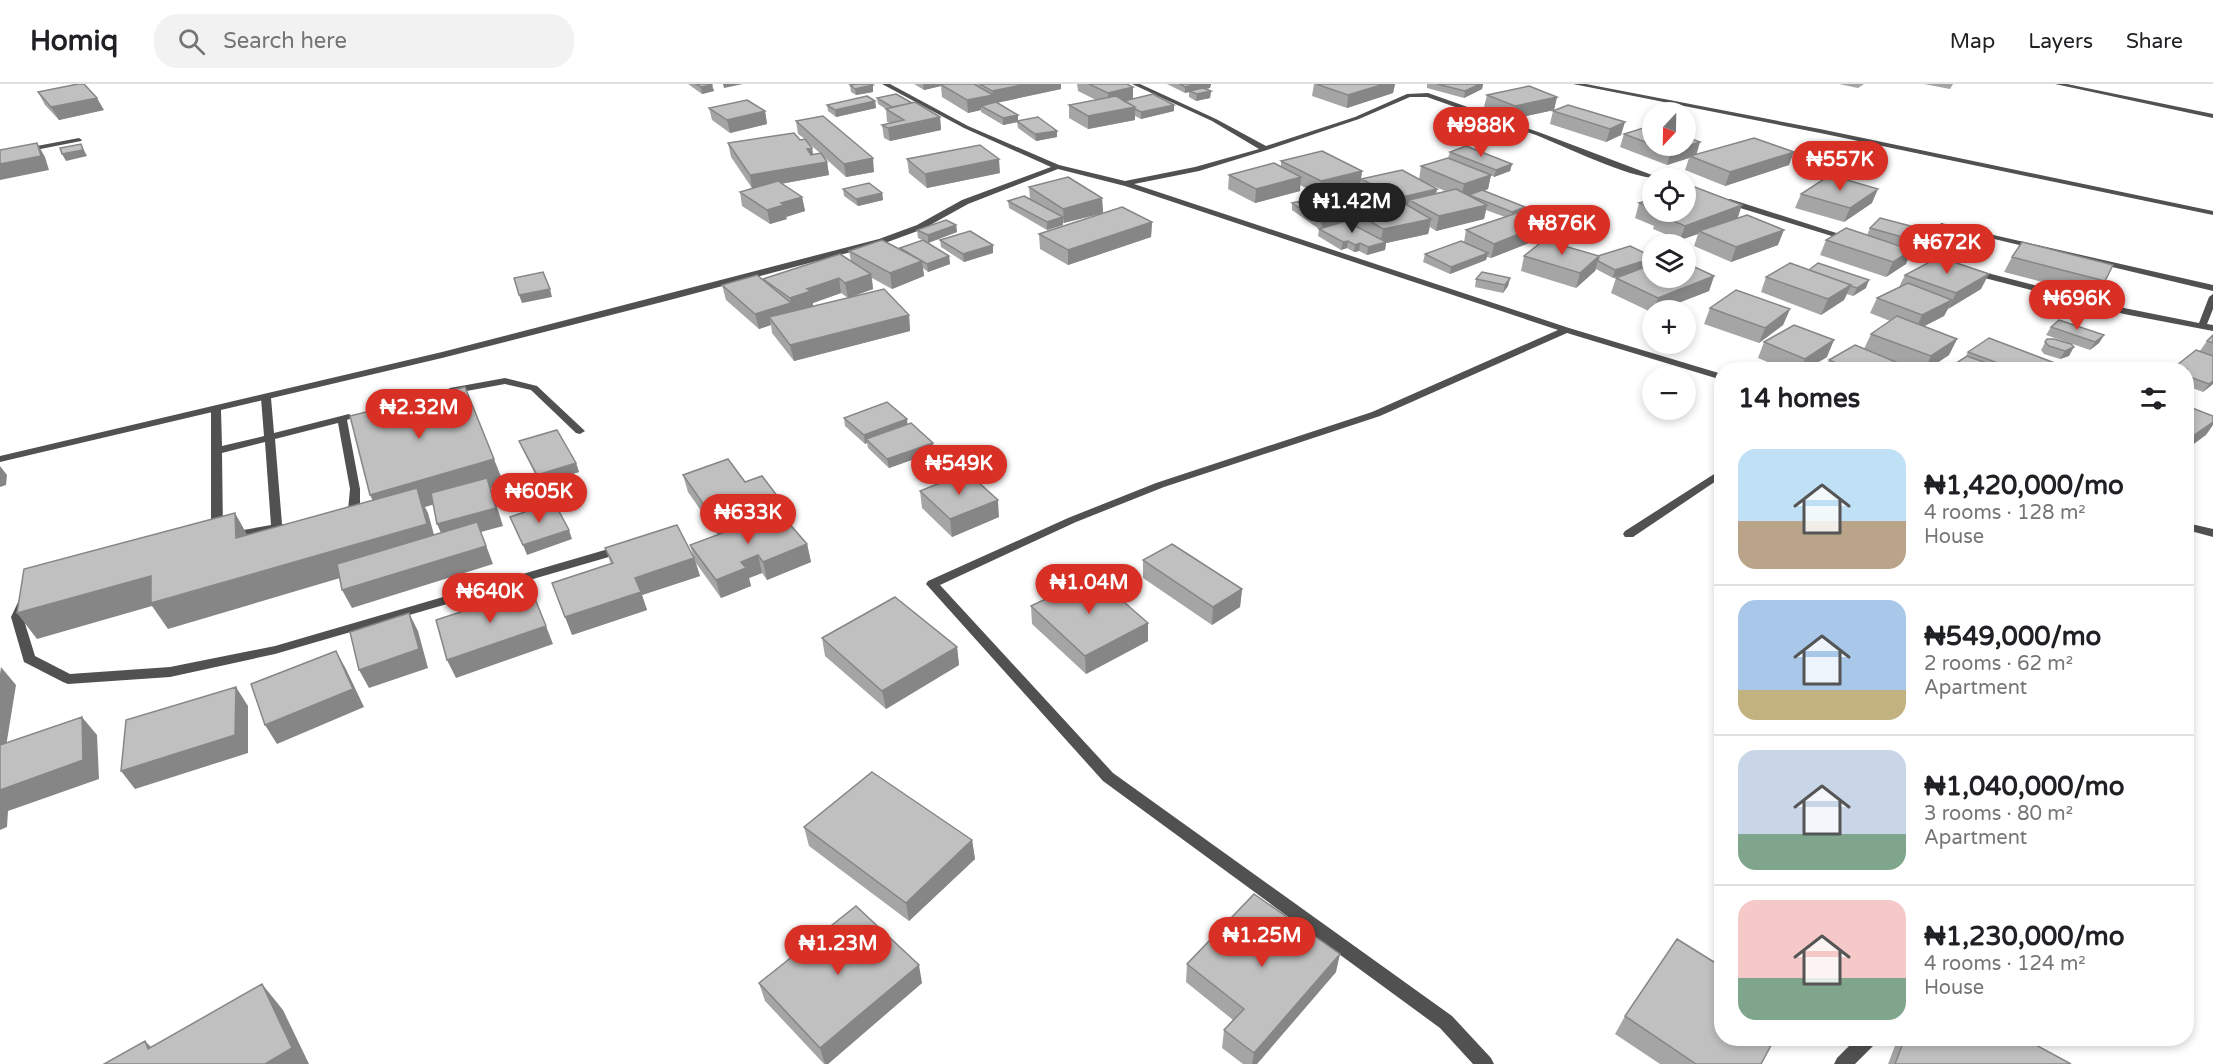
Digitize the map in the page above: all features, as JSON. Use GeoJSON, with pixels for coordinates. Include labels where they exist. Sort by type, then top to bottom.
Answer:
{"type":"FeatureCollection","features":[{"type":"Feature","properties":{"kind":"street"},"geometry":{"type":"LineString","coordinates":[[885,84],[966,127],[1057,167],[1127,184],[1566,330],[1714,375]]}},
{"type":"Feature","properties":{"kind":"street"},"geometry":{"type":"LineString","coordinates":[[1135,84],[1214,120],[1265,149]]}},
{"type":"Feature","properties":{"kind":"street"},"geometry":{"type":"LineString","coordinates":[[1576,84],[1820,131],[2213,213]]}},
{"type":"Feature","properties":{"kind":"street"},"geometry":{"type":"LineString","coordinates":[[2058,84],[2213,116]]}},
{"type":"Feature","properties":{"kind":"street"},"geometry":{"type":"LineString","coordinates":[[1127,184],[1196,169],[1265,149],[1358,118],[1409,95],[1428,95],[1642,174]]}},
{"type":"Feature","properties":{"kind":"street"},"geometry":{"type":"LineString","coordinates":[[0,155],[79,140]]}},
{"type":"Feature","properties":{"kind":"street"},"geometry":{"type":"LineString","coordinates":[[0,459],[216,410],[569,324],[882,241],[920,226],[965,202],[1057,167]]}},
{"type":"Feature","properties":{"kind":"street"},"geometry":{"type":"LineString","coordinates":[[1717,198],[1857,240]]}},
{"type":"Feature","properties":{"kind":"street"},"geometry":{"type":"LineString","coordinates":[[1944,225],[2213,288]]}},
{"type":"Feature","properties":{"kind":"street"},"geometry":{"type":"LineString","coordinates":[[1879,247],[2124,310],[2213,328]]}},
{"type":"Feature","properties":{"kind":"street"},"geometry":{"type":"LineString","coordinates":[[2202,326],[2213,297]]}},
{"type":"Feature","properties":{"kind":"street"},"geometry":{"type":"LineString","coordinates":[[1485,1064],[1446,1022],[1108,777],[932,584],[1072,520],[1160,485],[1376,414],[1566,330]]}},
{"type":"Feature","properties":{"kind":"street"},"geometry":{"type":"LineString","coordinates":[[440,393],[505,381],[534,388],[580,431]]}},
{"type":"Feature","properties":{"kind":"street"},"geometry":{"type":"LineString","coordinates":[[266,398],[277,527]]}},
{"type":"Feature","properties":{"kind":"street"},"geometry":{"type":"LineString","coordinates":[[216,410],[212,541],[277,527],[298,529]]}},
{"type":"Feature","properties":{"kind":"street"},"geometry":{"type":"LineString","coordinates":[[216,451],[364,413]]}},
{"type":"Feature","properties":{"kind":"street"},"geometry":{"type":"LineString","coordinates":[[333,526],[341,523],[354,512],[356,489],[342,419]]}},
{"type":"Feature","properties":{"kind":"street"},"geometry":{"type":"LineString","coordinates":[[1629,534],[1714,477]]}},
{"type":"Feature","properties":{"kind":"street"},"geometry":{"type":"LineString","coordinates":[[2194,528],[2213,533]]}},
{"type":"Feature","properties":{"kind":"street"},"geometry":{"type":"LineString","coordinates":[[28,592],[17,617],[29,659],[68,679],[170,672],[275,650],[634,546]]}},
{"type":"Feature","properties":{"kind":"street"},"geometry":{"type":"LineString","coordinates":[[1843,1064],[1861,1046]]}},
{"type":"Feature","properties":{"kind":"building"},"geometry":{"type":"Polygon","coordinates":[[[84,84],[97,98],[51,107],[38,92],[84,84]]]}},
{"type":"Feature","properties":{"kind":"building"},"geometry":{"type":"Polygon","coordinates":[[[696,84],[711,84],[712,85],[701,87],[696,84]]]}},
{"type":"Feature","properties":{"kind":"building"},"geometry":{"type":"Polygon","coordinates":[[[940,84],[974,84],[993,95],[967,100],[940,84]]]}},
{"type":"Feature","properties":{"kind":"building"},"geometry":{"type":"Polygon","coordinates":[[[980,84],[1026,84],[992,91],[980,84]]]}},
{"type":"Feature","properties":{"kind":"building"},"geometry":{"type":"Polygon","coordinates":[[[1089,84],[1127,84],[1133,87],[1108,93],[1089,84]]]}},
{"type":"Feature","properties":{"kind":"building"},"geometry":{"type":"Polygon","coordinates":[[[1180,84],[1197,84],[1185,87],[1180,84]]]}},
{"type":"Feature","properties":{"kind":"building"},"geometry":{"type":"Polygon","coordinates":[[[1316,84],[1384,84],[1348,95],[1316,84]]]}},
{"type":"Feature","properties":{"kind":"building"},"geometry":{"type":"Polygon","coordinates":[[[1437,84],[1480,84],[1465,91],[1437,84]]]}},
{"type":"Feature","properties":{"kind":"building"},"geometry":{"type":"Polygon","coordinates":[[[850,85],[873,85],[855,89],[850,85]]]}},
{"type":"Feature","properties":{"kind":"building"},"geometry":{"type":"Polygon","coordinates":[[[1529,86],[1557,97],[1515,106],[1487,95],[1529,86]]]}},
{"type":"Feature","properties":{"kind":"building"},"geometry":{"type":"Polygon","coordinates":[[[1203,88],[1211,91],[1197,94],[1189,91],[1203,88]]]}},
{"type":"Feature","properties":{"kind":"building"},"geometry":{"type":"Polygon","coordinates":[[[896,94],[912,103],[892,107],[877,98],[896,94]]]}},
{"type":"Feature","properties":{"kind":"building"},"geometry":{"type":"Polygon","coordinates":[[[1153,94],[1174,105],[1141,112],[1124,101],[1153,94]]]}},
{"type":"Feature","properties":{"kind":"building"},"geometry":{"type":"Polygon","coordinates":[[[867,96],[875,101],[835,110],[827,105],[867,96]]]}},
{"type":"Feature","properties":{"kind":"building"},"geometry":{"type":"Polygon","coordinates":[[[1116,96],[1135,107],[1088,116],[1069,105],[1116,96]]]}},
{"type":"Feature","properties":{"kind":"building"},"geometry":{"type":"Polygon","coordinates":[[[747,100],[765,111],[727,120],[709,108],[747,100]]]}},
{"type":"Feature","properties":{"kind":"building"},"geometry":{"type":"Polygon","coordinates":[[[915,102],[940,117],[888,128],[882,125],[904,120],[886,109],[915,102]]]}},
{"type":"Feature","properties":{"kind":"building"},"geometry":{"type":"Polygon","coordinates":[[[996,102],[1018,115],[1003,118],[981,106],[996,102]]]}},
{"type":"Feature","properties":{"kind":"building"},"geometry":{"type":"Polygon","coordinates":[[[1568,105],[1625,122],[1610,129],[1553,111],[1568,105]]]}},
{"type":"Feature","properties":{"kind":"building"},"geometry":{"type":"Polygon","coordinates":[[[823,116],[873,158],[844,164],[796,121],[823,116]]]}},
{"type":"Feature","properties":{"kind":"building"},"geometry":{"type":"Polygon","coordinates":[[[1038,117],[1057,131],[1035,134],[1017,121],[1038,117]]]}},
{"type":"Feature","properties":{"kind":"building"},"geometry":{"type":"Polygon","coordinates":[[[1642,128],[1642,141],[1624,134],[1642,128]]]}},
{"type":"Feature","properties":{"kind":"building"},"geometry":{"type":"Polygon","coordinates":[[[794,133],[800,140],[805,139],[812,148],[807,149],[811,155],[821,153],[827,162],[750,175],[728,143],[794,133]]]}},
{"type":"Feature","properties":{"kind":"building"},"geometry":{"type":"Polygon","coordinates":[[[1754,138],[1794,152],[1730,172],[1690,156],[1754,138]]]}},
{"type":"Feature","properties":{"kind":"building"},"geometry":{"type":"Polygon","coordinates":[[[37,143],[41,156],[0,164],[0,150],[37,143]]]}},
{"type":"Feature","properties":{"kind":"building"},"geometry":{"type":"Polygon","coordinates":[[[81,144],[83,150],[62,154],[60,148],[81,144]]]}},
{"type":"Feature","properties":{"kind":"building"},"geometry":{"type":"Polygon","coordinates":[[[980,145],[999,159],[925,174],[907,159],[980,145]]]}},
{"type":"Feature","properties":{"kind":"building"},"geometry":{"type":"Polygon","coordinates":[[[1466,146],[1512,164],[1496,170],[1450,152],[1466,146]]]}},
{"type":"Feature","properties":{"kind":"building"},"geometry":{"type":"Polygon","coordinates":[[[1322,151],[1362,171],[1321,181],[1281,161],[1322,151]]]}},
{"type":"Feature","properties":{"kind":"building"},"geometry":{"type":"Polygon","coordinates":[[[1448,158],[1491,175],[1464,184],[1421,166],[1448,158]]]}},
{"type":"Feature","properties":{"kind":"building"},"geometry":{"type":"Polygon","coordinates":[[[1274,163],[1301,177],[1256,189],[1229,175],[1274,163]]]}},
{"type":"Feature","properties":{"kind":"building"},"geometry":{"type":"Polygon","coordinates":[[[1402,170],[1437,189],[1398,198],[1361,179],[1402,170]]]}},
{"type":"Feature","properties":{"kind":"building"},"geometry":{"type":"Polygon","coordinates":[[[1830,175],[1878,189],[1850,208],[1801,194],[1830,175]]]}},
{"type":"Feature","properties":{"kind":"building"},"geometry":{"type":"Polygon","coordinates":[[[1068,177],[1102,198],[1063,209],[1029,187],[1068,177]]]}},
{"type":"Feature","properties":{"kind":"building"},"geometry":{"type":"Polygon","coordinates":[[[778,181],[802,197],[767,210],[740,192],[778,181]]]}},
{"type":"Feature","properties":{"kind":"building"},"geometry":{"type":"Polygon","coordinates":[[[869,183],[882,193],[856,199],[843,189],[869,183]]]}},
{"type":"Feature","properties":{"kind":"building"},"geometry":{"type":"Polygon","coordinates":[[[1696,188],[1742,205],[1696,222],[1696,188]]]}},
{"type":"Feature","properties":{"kind":"building"},"geometry":{"type":"Polygon","coordinates":[[[1456,189],[1487,205],[1439,216],[1409,200],[1456,189]]]}},
{"type":"Feature","properties":{"kind":"building"},"geometry":{"type":"Polygon","coordinates":[[[1350,190],[1378,207],[1355,213],[1326,195],[1350,190]]]}},
{"type":"Feature","properties":{"kind":"building"},"geometry":{"type":"Polygon","coordinates":[[[1482,190],[1525,207],[1512,212],[1469,195],[1482,190]]]}},
{"type":"Feature","properties":{"kind":"building"},"geometry":{"type":"Polygon","coordinates":[[[1024,196],[1063,217],[1047,222],[1008,201],[1024,196]]]}},
{"type":"Feature","properties":{"kind":"building"},"geometry":{"type":"Polygon","coordinates":[[[1322,197],[1352,216],[1322,223],[1292,203],[1322,197]]]}},
{"type":"Feature","properties":{"kind":"building"},"geometry":{"type":"Polygon","coordinates":[[[1402,202],[1431,219],[1383,229],[1355,212],[1402,202]]]}},
{"type":"Feature","properties":{"kind":"building"},"geometry":{"type":"Polygon","coordinates":[[[1122,207],[1152,222],[1068,250],[1039,234],[1122,207]]]}},
{"type":"Feature","properties":{"kind":"building"},"geometry":{"type":"Polygon","coordinates":[[[1517,213],[1543,224],[1494,244],[1466,230],[1517,213]]]}},
{"type":"Feature","properties":{"kind":"building"},"geometry":{"type":"Polygon","coordinates":[[[1747,215],[1784,230],[1736,247],[1699,231],[1747,215]]]}},
{"type":"Feature","properties":{"kind":"building"},"geometry":{"type":"Polygon","coordinates":[[[1880,218],[1922,229],[1913,240],[1870,228],[1880,218]]]}},
{"type":"Feature","properties":{"kind":"building"},"geometry":{"type":"Polygon","coordinates":[[[946,220],[956,225],[928,235],[917,230],[946,220]]]}},
{"type":"Feature","properties":{"kind":"building"},"geometry":{"type":"Polygon","coordinates":[[[1346,221],[1386,242],[1368,247],[1360,243],[1355,245],[1348,241],[1343,242],[1319,229],[1346,221]]]}},
{"type":"Feature","properties":{"kind":"building"},"geometry":{"type":"Polygon","coordinates":[[[1676,222],[1696,222],[1685,226],[1676,222]]]}},
{"type":"Feature","properties":{"kind":"building"},"geometry":{"type":"Polygon","coordinates":[[[1846,228],[1912,250],[1893,262],[1826,240],[1846,228]]]}},
{"type":"Feature","properties":{"kind":"building"},"geometry":{"type":"Polygon","coordinates":[[[970,231],[993,245],[963,254],[940,240],[970,231]]]}},
{"type":"Feature","properties":{"kind":"building"},"geometry":{"type":"Polygon","coordinates":[[[882,240],[922,261],[890,273],[849,251],[882,240]]]}},
{"type":"Feature","properties":{"kind":"building"},"geometry":{"type":"Polygon","coordinates":[[[923,240],[949,256],[927,264],[900,248],[923,240]]]}},
{"type":"Feature","properties":{"kind":"building"},"geometry":{"type":"Polygon","coordinates":[[[1544,240],[1599,256],[1580,273],[1524,256],[1544,240]]]}},
{"type":"Feature","properties":{"kind":"building"},"geometry":{"type":"Polygon","coordinates":[[[1461,241],[1488,253],[1451,267],[1425,254],[1461,241]]]}},
{"type":"Feature","properties":{"kind":"building"},"geometry":{"type":"Polygon","coordinates":[[[2022,242],[2113,265],[2105,281],[2012,257],[2022,242]]]}},
{"type":"Feature","properties":{"kind":"building"},"geometry":{"type":"Polygon","coordinates":[[[1630,246],[1642,252],[1642,261],[1615,270],[1598,261],[1598,256],[1630,246]]]}},
{"type":"Feature","properties":{"kind":"building"},"geometry":{"type":"Polygon","coordinates":[[[840,254],[871,274],[845,283],[839,278],[807,289],[811,291],[790,298],[763,279],[840,254]]]}},
{"type":"Feature","properties":{"kind":"building"},"geometry":{"type":"Polygon","coordinates":[[[1939,257],[1989,274],[1956,293],[1905,275],[1939,257]]]}},
{"type":"Feature","properties":{"kind":"building"},"geometry":{"type":"Polygon","coordinates":[[[1790,263],[1851,285],[1828,299],[1766,277],[1790,263]]]}},
{"type":"Feature","properties":{"kind":"building"},"geometry":{"type":"Polygon","coordinates":[[[1818,263],[1869,280],[1857,288],[1850,286],[1809,270],[1818,263]]]}},
{"type":"Feature","properties":{"kind":"building"},"geometry":{"type":"Polygon","coordinates":[[[1642,268],[1642,288],[1683,288],[1658,298],[1616,278],[1642,268]]]}},
{"type":"Feature","properties":{"kind":"building"},"geometry":{"type":"Polygon","coordinates":[[[1696,268],[1714,276],[1696,283],[1696,268]]]}},
{"type":"Feature","properties":{"kind":"building"},"geometry":{"type":"Polygon","coordinates":[[[543,272],[550,289],[519,295],[514,278],[543,272]]]}},
{"type":"Feature","properties":{"kind":"building"},"geometry":{"type":"Polygon","coordinates":[[[1482,272],[1510,278],[1505,285],[1476,279],[1482,272]]]}},
{"type":"Feature","properties":{"kind":"building"},"geometry":{"type":"Polygon","coordinates":[[[757,275],[791,303],[755,314],[722,285],[757,275]]]}},
{"type":"Feature","properties":{"kind":"building"},"geometry":{"type":"Polygon","coordinates":[[[1908,283],[1952,300],[1922,315],[1877,298],[1908,283]]]}},
{"type":"Feature","properties":{"kind":"building"},"geometry":{"type":"Polygon","coordinates":[[[884,289],[909,315],[790,345],[769,317],[884,289]]]}},
{"type":"Feature","properties":{"kind":"building"},"geometry":{"type":"Polygon","coordinates":[[[1736,290],[1790,309],[1765,328],[1710,308],[1736,290]]]}},
{"type":"Feature","properties":{"kind":"building"},"geometry":{"type":"Polygon","coordinates":[[[1897,316],[1957,339],[1931,356],[1871,334],[1897,316]]]}},
{"type":"Feature","properties":{"kind":"building"},"geometry":{"type":"Polygon","coordinates":[[[2059,320],[2104,335],[2095,342],[2051,327],[2059,320]]]}},
{"type":"Feature","properties":{"kind":"building"},"geometry":{"type":"Polygon","coordinates":[[[1794,325],[1834,340],[1805,359],[1764,342],[1794,325]]]}},
{"type":"Feature","properties":{"kind":"building"},"geometry":{"type":"Polygon","coordinates":[[[2213,335],[2213,343],[2207,341],[2213,335]]]}},
{"type":"Feature","properties":{"kind":"building"},"geometry":{"type":"Polygon","coordinates":[[[1989,338],[2052,362],[1995,362],[1968,352],[1989,338]]]}},
{"type":"Feature","properties":{"kind":"building"},"geometry":{"type":"Polygon","coordinates":[[[2047,339],[2071,344],[2074,347],[2065,351],[2049,346],[2045,342],[2047,339]]]}},
{"type":"Feature","properties":{"kind":"building"},"geometry":{"type":"Polygon","coordinates":[[[1855,345],[1896,362],[1834,362],[1829,360],[1855,345]]]}},
{"type":"Feature","properties":{"kind":"building"},"geometry":{"type":"Polygon","coordinates":[[[2196,350],[2213,356],[2213,381],[2209,384],[2194,379],[2194,362],[2181,362],[2196,350]]]}},
{"type":"Feature","properties":{"kind":"building"},"geometry":{"type":"Polygon","coordinates":[[[1967,356],[1984,362],[1958,362],[1967,356]]]}},
{"type":"Feature","properties":{"kind":"building"},"geometry":{"type":"Polygon","coordinates":[[[465,387],[494,459],[370,495],[350,416],[465,387]]]}},
{"type":"Feature","properties":{"kind":"building"},"geometry":{"type":"Polygon","coordinates":[[[887,402],[907,419],[864,435],[844,418],[887,402]]]}},
{"type":"Feature","properties":{"kind":"building"},"geometry":{"type":"Polygon","coordinates":[[[2194,409],[2213,416],[2213,422],[2194,435],[2194,409]]]}},
{"type":"Feature","properties":{"kind":"building"},"geometry":{"type":"Polygon","coordinates":[[[911,423],[933,443],[887,459],[866,439],[911,423]]]}},
{"type":"Feature","properties":{"kind":"building"},"geometry":{"type":"Polygon","coordinates":[[[557,430],[576,463],[537,475],[519,441],[557,430]]]}},
{"type":"Feature","properties":{"kind":"building"},"geometry":{"type":"Polygon","coordinates":[[[728,459],[745,482],[762,476],[778,497],[714,519],[683,475],[728,459]]]}},
{"type":"Feature","properties":{"kind":"building"},"geometry":{"type":"Polygon","coordinates":[[[967,472],[998,500],[950,519],[920,491],[967,472]]]}},
{"type":"Feature","properties":{"kind":"building"},"geometry":{"type":"Polygon","coordinates":[[[487,478],[496,508],[437,524],[431,493],[487,478]]]}},
{"type":"Feature","properties":{"kind":"building"},"geometry":{"type":"Polygon","coordinates":[[[417,488],[427,524],[151,603],[151,576],[17,613],[24,569],[235,513],[236,538],[417,488]]]}},
{"type":"Feature","properties":{"kind":"building"},"geometry":{"type":"Polygon","coordinates":[[[554,502],[569,530],[523,545],[510,517],[554,502]]]}},
{"type":"Feature","properties":{"kind":"building"},"geometry":{"type":"Polygon","coordinates":[[[779,512],[807,544],[763,562],[758,555],[741,562],[746,568],[716,580],[690,545],[779,512]]]}},
{"type":"Feature","properties":{"kind":"building"},"geometry":{"type":"Polygon","coordinates":[[[477,522],[486,546],[342,590],[337,564],[477,522]]]}},
{"type":"Feature","properties":{"kind":"building"},"geometry":{"type":"Polygon","coordinates":[[[677,525],[694,558],[635,578],[641,592],[565,617],[552,583],[613,563],[605,548],[677,525]]]}},
{"type":"Feature","properties":{"kind":"building"},"geometry":{"type":"Polygon","coordinates":[[[1172,544],[1242,589],[1213,607],[1143,560],[1172,544]]]}},
{"type":"Feature","properties":{"kind":"building"},"geometry":{"type":"Polygon","coordinates":[[[1094,576],[1148,623],[1085,656],[1031,606],[1094,576]]]}},
{"type":"Feature","properties":{"kind":"building"},"geometry":{"type":"Polygon","coordinates":[[[531,589],[546,626],[447,660],[436,620],[531,589]]]}},
{"type":"Feature","properties":{"kind":"building"},"geometry":{"type":"Polygon","coordinates":[[[895,597],[957,647],[882,691],[822,638],[895,597]]]}},
{"type":"Feature","properties":{"kind":"building"},"geometry":{"type":"Polygon","coordinates":[[[409,613],[419,649],[359,670],[350,632],[409,613]]]}},
{"type":"Feature","properties":{"kind":"building"},"geometry":{"type":"Polygon","coordinates":[[[336,651],[353,689],[265,725],[251,684],[336,651]]]}},
{"type":"Feature","properties":{"kind":"building"},"geometry":{"type":"Polygon","coordinates":[[[236,687],[235,735],[121,771],[126,720],[236,687]]]}},
{"type":"Feature","properties":{"kind":"building"},"geometry":{"type":"Polygon","coordinates":[[[82,717],[83,760],[0,790],[0,745],[82,717]]]}},
{"type":"Feature","properties":{"kind":"building"},"geometry":{"type":"Polygon","coordinates":[[[872,772],[972,840],[906,903],[804,827],[872,772]]]}},
{"type":"Feature","properties":{"kind":"building"},"geometry":{"type":"Polygon","coordinates":[[[1254,894],[1340,954],[1254,1053],[1224,1030],[1244,1009],[1187,964],[1254,894]]]}},
{"type":"Feature","properties":{"kind":"building"},"geometry":{"type":"Polygon","coordinates":[[[856,906],[919,965],[820,1048],[759,983],[856,906]]]}},
{"type":"Feature","properties":{"kind":"building"},"geometry":{"type":"Polygon","coordinates":[[[1677,939],[1714,962],[1714,1046],[1771,1046],[1761,1064],[1696,1064],[1625,1016],[1677,939]]]}},
{"type":"Feature","properties":{"kind":"building"},"geometry":{"type":"Polygon","coordinates":[[[262,984],[292,1048],[265,1064],[104,1064],[145,1041],[148,1049],[262,984]]]}},
{"type":"Feature","properties":{"kind":"building"},"geometry":{"type":"Polygon","coordinates":[[[1902,1046],[2038,1046],[2071,1064],[1895,1064],[1902,1046]]]}}]}
